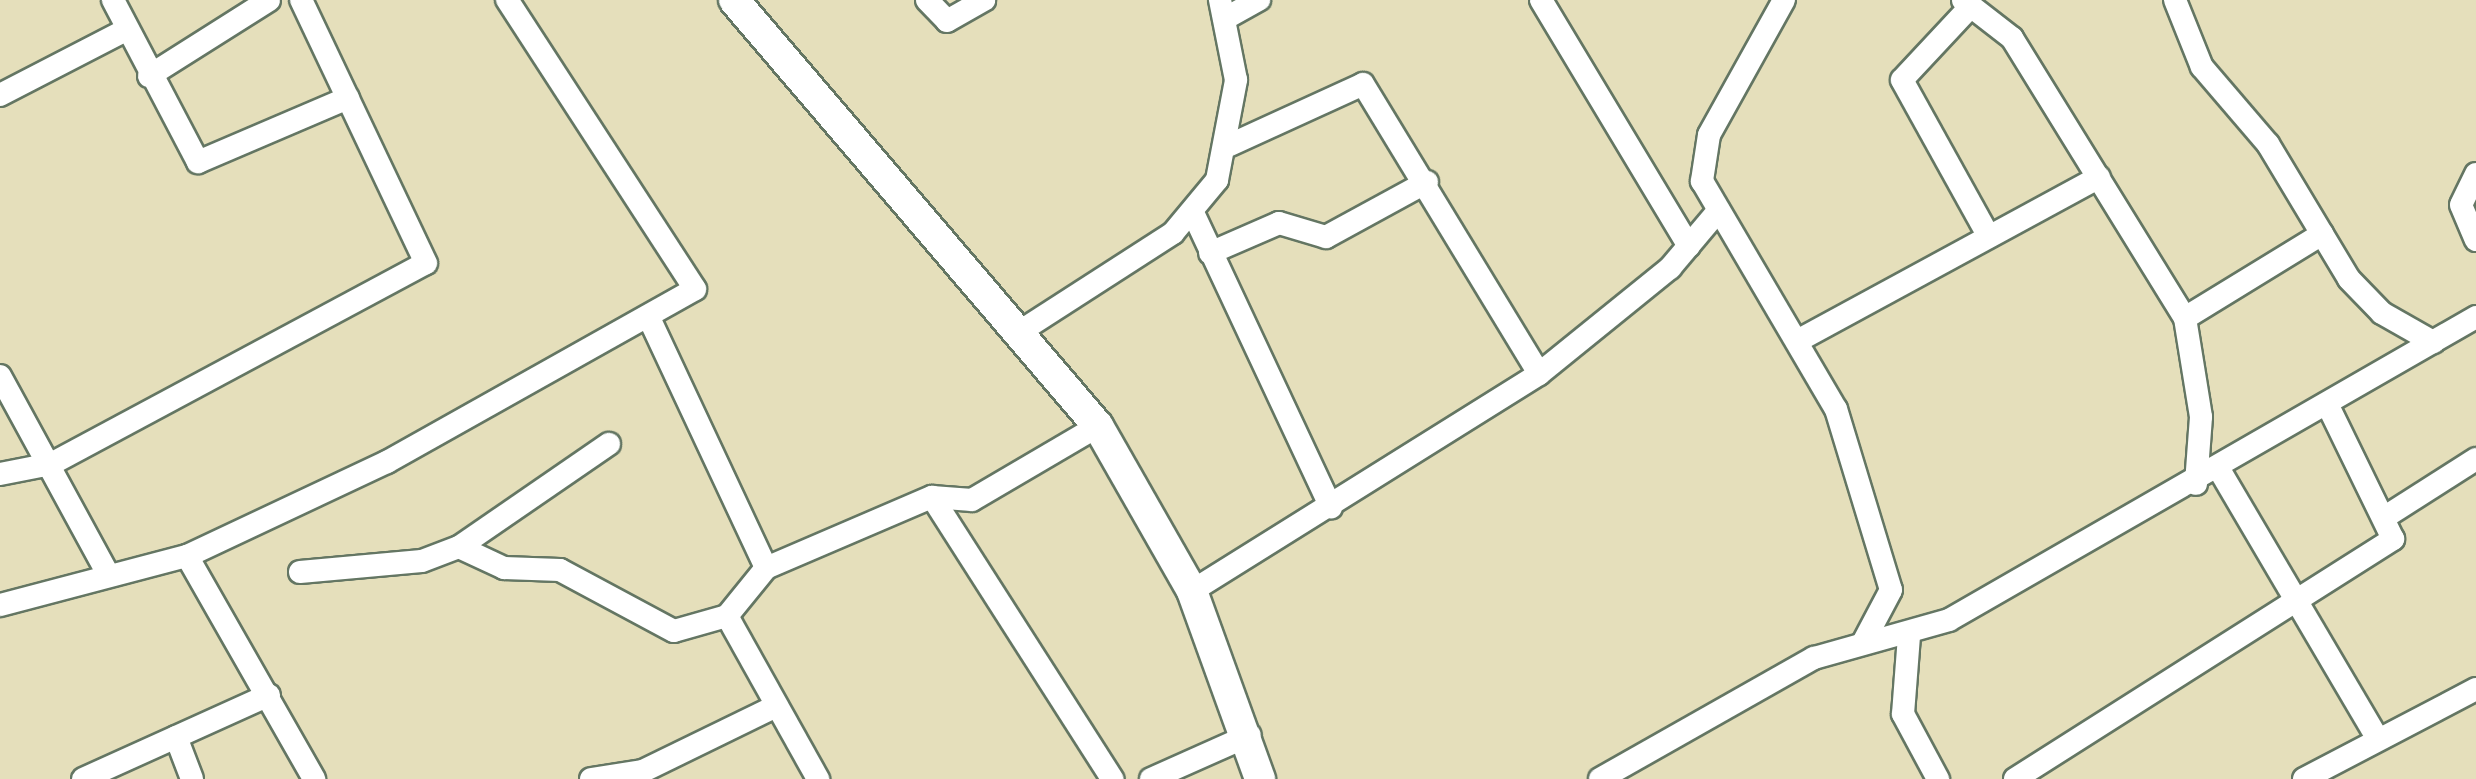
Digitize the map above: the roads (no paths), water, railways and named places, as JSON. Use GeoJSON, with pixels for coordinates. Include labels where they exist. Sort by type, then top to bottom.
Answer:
{"type":"FeatureCollection","features":[{"type":"Feature","properties":{"kind":"street"},"geometry":{"type":"LineString","coordinates":[[113,0],[124,31],[198,162],[348,98]]}},
{"type":"Feature","properties":{"kind":"street"},"geometry":{"type":"LineString","coordinates":[[148,76],[269,0]]}},
{"type":"Feature","properties":{"kind":"street"},"geometry":{"type":"LineString","coordinates":[[0,474],[52,464],[426,264],[300,0]]}},
{"type":"Feature","properties":{"kind":"street"},"geometry":{"type":"LineString","coordinates":[[0,605],[187,556],[650,320],[695,282],[508,0]]}},
{"type":"Feature","properties":{"kind":"street"},"geometry":{"type":"LineString","coordinates":[[734,0],[1024,329],[1098,426],[1192,591],[1250,735],[1260,779]]}},
{"type":"Feature","properties":{"kind":"street"},"geometry":{"type":"LineString","coordinates":[[927,0],[946,20],[984,0]]}},
{"type":"Feature","properties":{"kind":"street"},"geometry":{"type":"LineString","coordinates":[[1024,329],[1194,215],[1230,145],[1236,80],[1223,9],[1259,0]]}},
{"type":"Feature","properties":{"kind":"street"},"geometry":{"type":"LineString","coordinates":[[1541,0],[1688,246]]}},
{"type":"Feature","properties":{"kind":"street"},"geometry":{"type":"LineString","coordinates":[[1784,0],[1702,159],[1718,211],[1801,339],[1836,409],[1886,563],[1885,613],[1864,641]]}},
{"type":"Feature","properties":{"kind":"street"},"geometry":{"type":"LineString","coordinates":[[2175,0],[2202,67],[2268,144],[2366,300],[2433,342]]}},
{"type":"Feature","properties":{"kind":"street"},"geometry":{"type":"LineString","coordinates":[[1989,237],[1902,80],[1967,3],[2012,38],[2185,318],[2201,417],[2196,484]]}},
{"type":"Feature","properties":{"kind":"street"},"geometry":{"type":"LineString","coordinates":[[0,95],[124,31]]}},
{"type":"Feature","properties":{"kind":"street"},"geometry":{"type":"LineString","coordinates":[[1230,145],[1362,84],[1426,182],[1539,374]]}},
{"type":"Feature","properties":{"kind":"street"},"geometry":{"type":"LineString","coordinates":[[2476,174],[2460,205],[2476,240]]}},
{"type":"Feature","properties":{"kind":"street"},"geometry":{"type":"LineString","coordinates":[[1801,339],[2099,176]]}},
{"type":"Feature","properties":{"kind":"street"},"geometry":{"type":"LineString","coordinates":[[1210,253],[1280,223],[1326,237],[1426,182]]}},
{"type":"Feature","properties":{"kind":"street"},"geometry":{"type":"LineString","coordinates":[[1192,591],[1331,508],[1539,374],[1688,246],[1718,211]]}},
{"type":"Feature","properties":{"kind":"street"},"geometry":{"type":"LineString","coordinates":[[1194,215],[1331,508]]}},
{"type":"Feature","properties":{"kind":"street"},"geometry":{"type":"LineString","coordinates":[[2185,318],[2322,234]]}},
{"type":"Feature","properties":{"kind":"street"},"geometry":{"type":"LineString","coordinates":[[1600,779],[1814,658],[1864,641],[1909,636],[2220,471],[2476,316]]}},
{"type":"Feature","properties":{"kind":"street"},"geometry":{"type":"LineString","coordinates":[[650,320],[766,568]]}},
{"type":"Feature","properties":{"kind":"street"},"geometry":{"type":"LineString","coordinates":[[0,376],[52,464],[108,574]]}},
{"type":"Feature","properties":{"kind":"street"},"geometry":{"type":"LineString","coordinates":[[2015,779],[2393,540],[2388,516],[2328,406]]}},
{"type":"Feature","properties":{"kind":"street"},"geometry":{"type":"LineString","coordinates":[[459,547],[496,566],[560,570],[674,631],[727,616],[766,568],[932,497],[972,500],[1098,426]]}},
{"type":"Feature","properties":{"kind":"street"},"geometry":{"type":"LineString","coordinates":[[300,572],[422,561],[459,547],[608,444]]}},
{"type":"Feature","properties":{"kind":"street"},"geometry":{"type":"LineString","coordinates":[[2388,516],[2476,459]]}},
{"type":"Feature","properties":{"kind":"street"},"geometry":{"type":"LineString","coordinates":[[2220,471],[2376,736]]}},
{"type":"Feature","properties":{"kind":"street"},"geometry":{"type":"LineString","coordinates":[[932,497],[1112,779]]}},
{"type":"Feature","properties":{"kind":"street"},"geometry":{"type":"LineString","coordinates":[[187,556],[314,779]]}},
{"type":"Feature","properties":{"kind":"street"},"geometry":{"type":"LineString","coordinates":[[727,616],[818,779]]}},
{"type":"Feature","properties":{"kind":"street"},"geometry":{"type":"LineString","coordinates":[[1909,636],[1903,714],[1938,779]]}},
{"type":"Feature","properties":{"kind":"street"},"geometry":{"type":"LineString","coordinates":[[2304,779],[2376,736],[2476,688]]}},
{"type":"Feature","properties":{"kind":"street"},"geometry":{"type":"LineString","coordinates":[[83,779],[269,695]]}},
{"type":"Feature","properties":{"kind":"street"},"geometry":{"type":"LineString","coordinates":[[591,779],[643,771],[776,706]]}},
{"type":"Feature","properties":{"kind":"street"},"geometry":{"type":"LineString","coordinates":[[1151,779],[1250,735]]}},
{"type":"Feature","properties":{"kind":"street"},"geometry":{"type":"LineString","coordinates":[[176,737],[192,779]]}}]}
